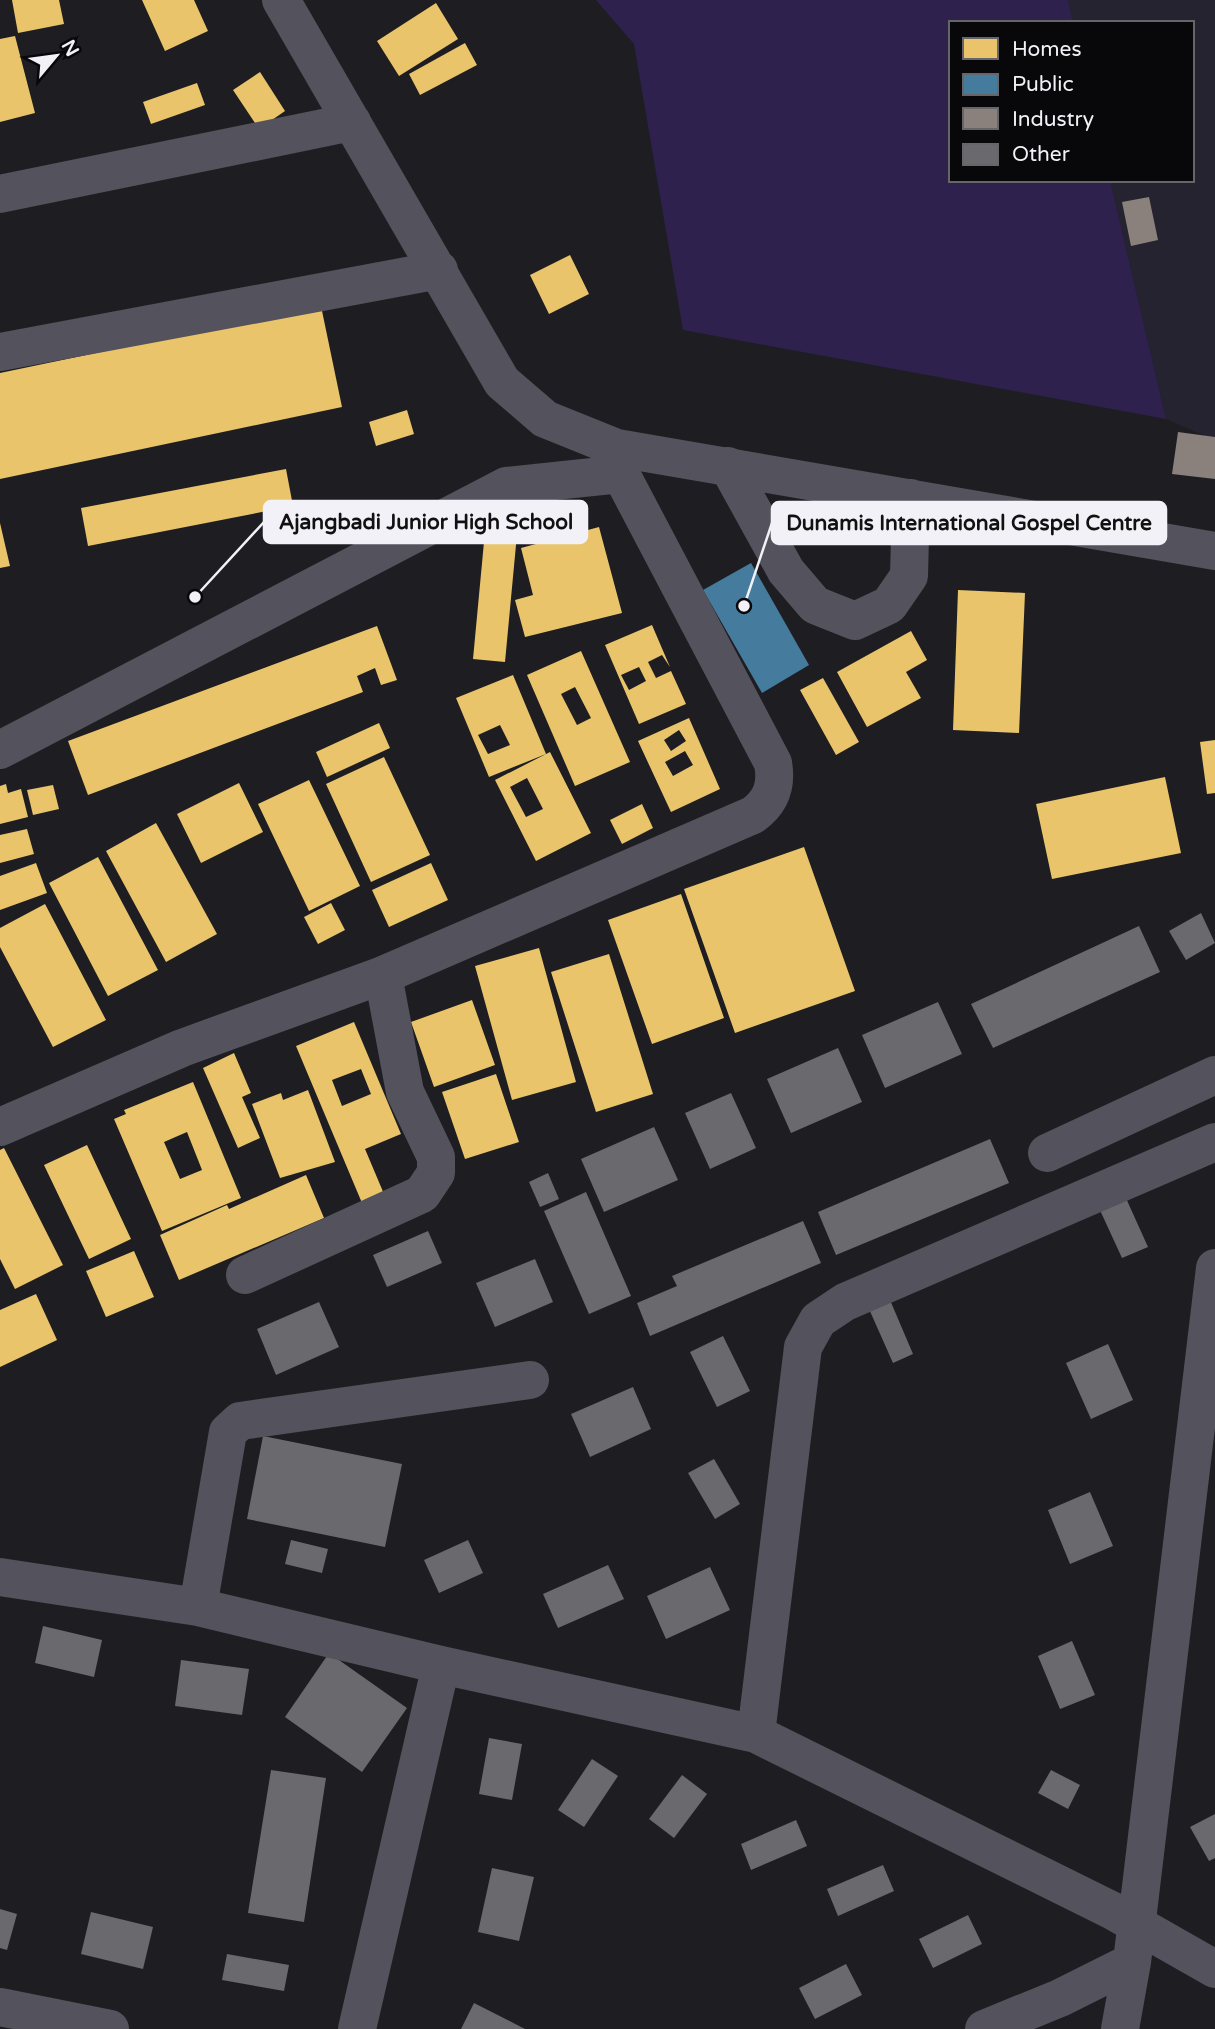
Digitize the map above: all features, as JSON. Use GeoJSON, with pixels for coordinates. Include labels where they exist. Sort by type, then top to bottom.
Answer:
{"type":"FeatureCollection","features":[{"type":"Feature","properties":{"kind":"street"},"geometry":{"type":"LineString","coordinates":[[0,1127],[182,1048],[383,975],[753,815],[765,806],[776,779],[773,763],[619,461],[545,419],[502,382],[281,0]]}},
{"type":"Feature","properties":{"kind":"street"},"geometry":{"type":"LineString","coordinates":[[0,194],[352,122]]}},
{"type":"Feature","properties":{"kind":"street"},"geometry":{"type":"LineString","coordinates":[[0,352],[439,270]]}},
{"type":"Feature","properties":{"kind":"street"},"geometry":{"type":"LineString","coordinates":[[0,750],[506,486],[619,461],[728,466],[1215,551]]}},
{"type":"Feature","properties":{"kind":"street"},"geometry":{"type":"LineString","coordinates":[[728,466],[786,570],[815,605],[855,621],[889,605],[909,576],[911,498]]}},
{"type":"Feature","properties":{"kind":"street"},"geometry":{"type":"LineString","coordinates":[[244,1275],[422,1194],[431,1185],[436,1173],[436,1157],[405,1092],[383,975]]}},
{"type":"Feature","properties":{"kind":"street"},"geometry":{"type":"LineString","coordinates":[[1046,1153],[1215,1075]]}},
{"type":"Feature","properties":{"kind":"street"},"geometry":{"type":"LineString","coordinates":[[756,1734],[803,1347],[818,1320],[845,1302],[1215,1142]]}},
{"type":"Feature","properties":{"kind":"street"},"geometry":{"type":"LineString","coordinates":[[1120,2029],[1135,1944],[1182,1528],[1215,1268]]}},
{"type":"Feature","properties":{"kind":"street"},"geometry":{"type":"LineString","coordinates":[[198,1607],[228,1432],[240,1422],[530,1380]]}},
{"type":"Feature","properties":{"kind":"street"},"geometry":{"type":"LineString","coordinates":[[0,1577],[198,1607],[441,1665],[756,1734],[1135,1944],[1215,1969]]}},
{"type":"Feature","properties":{"kind":"street"},"geometry":{"type":"LineString","coordinates":[[357,2029],[441,1665]]}},
{"type":"Feature","properties":{"kind":"street"},"geometry":{"type":"LineString","coordinates":[[984,2029],[1060,1998],[1135,1944]]}},
{"type":"Feature","properties":{"kind":"street"},"geometry":{"type":"LineString","coordinates":[[0,2007],[110,2029]]}},
{"type":"Feature","properties":{"kind":"shaded area"},"geometry":{"type":"Polygon","coordinates":[[[596,0],[1068,0],[1073,21],[949,21],[949,182],[1110,182],[1166,419],[683,330],[634,44],[596,0]]]}},
{"type":"Feature","properties":{"kind":"shaded area"},"geometry":{"type":"Polygon","coordinates":[[[1068,0],[1215,0],[1215,440],[1166,419],[1110,182],[1194,182],[1194,21],[1073,21],[1068,0]]]}},
{"type":"Feature","properties":{"kind":"building: Homes"},"geometry":{"type":"Polygon","coordinates":[[[12,0],[59,0],[64,24],[18,33],[12,0]]]}},
{"type":"Feature","properties":{"kind":"building: Homes"},"geometry":{"type":"Polygon","coordinates":[[[142,0],[194,0],[208,31],[165,51],[142,0]]]}},
{"type":"Feature","properties":{"kind":"building: Homes"},"geometry":{"type":"Polygon","coordinates":[[[436,3],[458,39],[399,76],[377,41],[436,3]]]}},
{"type":"Feature","properties":{"kind":"building: Homes"},"geometry":{"type":"Polygon","coordinates":[[[15,36],[35,113],[0,122],[0,39],[15,36]]]}},
{"type":"Feature","properties":{"kind":"building: Homes"},"geometry":{"type":"Polygon","coordinates":[[[465,43],[477,65],[420,95],[409,74],[465,43]]]}},
{"type":"Feature","properties":{"kind":"building: Homes"},"geometry":{"type":"Polygon","coordinates":[[[260,72],[285,111],[259,129],[233,90],[260,72]]]}},
{"type":"Feature","properties":{"kind":"building: Homes"},"geometry":{"type":"Polygon","coordinates":[[[197,83],[205,105],[151,124],[143,102],[197,83]]]}},
{"type":"Feature","properties":{"kind":"building: Homes"},"geometry":{"type":"Polygon","coordinates":[[[570,255],[589,294],[549,314],[530,275],[570,255]]]}},
{"type":"Feature","properties":{"kind":"building: Homes"},"geometry":{"type":"Polygon","coordinates":[[[321,306],[342,407],[0,479],[0,373],[321,306]]]}},
{"type":"Feature","properties":{"kind":"building: Homes"},"geometry":{"type":"Polygon","coordinates":[[[407,410],[414,434],[376,446],[369,422],[407,410]]]}},
{"type":"Feature","properties":{"kind":"building: Homes"},"geometry":{"type":"Polygon","coordinates":[[[286,469],[293,506],[88,546],[81,508],[286,469]]]}},
{"type":"Feature","properties":{"kind":"building: Homes"},"geometry":{"type":"Polygon","coordinates":[[[487,510],[519,513],[505,662],[473,659],[487,510]]]}},
{"type":"Feature","properties":{"kind":"building: Homes"},"geometry":{"type":"Polygon","coordinates":[[[0,523],[10,566],[0,568],[0,523]]]}},
{"type":"Feature","properties":{"kind":"building: Homes"},"geometry":{"type":"Polygon","coordinates":[[[599,527],[622,613],[525,637],[515,600],[533,595],[521,548],[599,527]]]}},
{"type":"Feature","properties":{"kind":"building: Homes"},"geometry":{"type":"Polygon","coordinates":[[[958,590],[1025,593],[1019,733],[953,730],[958,590]]]}},
{"type":"Feature","properties":{"kind":"building: Homes"},"geometry":{"type":"Polygon","coordinates":[[[652,625],[670,667],[662,655],[648,662],[656,678],[671,671],[686,704],[639,724],[605,645],[652,625]],[[639,667],[621,675],[629,690],[646,681],[639,667]]]}},
{"type":"Feature","properties":{"kind":"building: Homes"},"geometry":{"type":"Polygon","coordinates":[[[377,626],[397,680],[381,685],[375,668],[357,676],[363,692],[88,795],[68,741],[377,626]]]}},
{"type":"Feature","properties":{"kind":"building: Homes"},"geometry":{"type":"Polygon","coordinates":[[[911,631],[927,660],[906,672],[921,698],[867,727],[837,672],[911,631]]]}},
{"type":"Feature","properties":{"kind":"building: Homes"},"geometry":{"type":"Polygon","coordinates":[[[581,651],[630,762],[575,786],[527,675],[581,651]],[[575,687],[561,694],[577,725],[591,718],[575,687]]]}},
{"type":"Feature","properties":{"kind":"building: Homes"},"geometry":{"type":"Polygon","coordinates":[[[513,675],[546,754],[489,777],[456,698],[513,675]],[[500,725],[478,735],[488,754],[510,745],[500,725]]]}},
{"type":"Feature","properties":{"kind":"building: Homes"},"geometry":{"type":"Polygon","coordinates":[[[823,678],[859,742],[836,755],[800,690],[823,678]]]}},
{"type":"Feature","properties":{"kind":"building: Homes"},"geometry":{"type":"Polygon","coordinates":[[[689,718],[720,789],[671,812],[638,741],[689,718]],[[679,730],[664,740],[671,751],[686,741],[679,730]],[[685,751],[665,762],[673,776],[693,765],[685,751]]]}},
{"type":"Feature","properties":{"kind":"building: Homes"},"geometry":{"type":"Polygon","coordinates":[[[379,723],[390,748],[327,777],[316,752],[379,723]]]}},
{"type":"Feature","properties":{"kind":"building: Homes"},"geometry":{"type":"Polygon","coordinates":[[[1215,740],[1215,793],[1207,794],[1200,742],[1215,740]]]}},
{"type":"Feature","properties":{"kind":"building: Homes"},"geometry":{"type":"Polygon","coordinates":[[[550,752],[591,833],[536,861],[495,780],[550,752]],[[527,778],[510,787],[526,817],[543,809],[527,778]]]}},
{"type":"Feature","properties":{"kind":"building: Homes"},"geometry":{"type":"Polygon","coordinates":[[[384,757],[430,855],[371,882],[326,784],[384,757]]]}},
{"type":"Feature","properties":{"kind":"building: Homes"},"geometry":{"type":"Polygon","coordinates":[[[1165,777],[1181,853],[1052,879],[1036,804],[1165,777]]]}},
{"type":"Feature","properties":{"kind":"building: Homes"},"geometry":{"type":"Polygon","coordinates":[[[309,780],[360,886],[309,911],[258,804],[309,780]]]}},
{"type":"Feature","properties":{"kind":"building: Homes"},"geometry":{"type":"Polygon","coordinates":[[[239,783],[263,832],[201,863],[177,814],[239,783]]]}},
{"type":"Feature","properties":{"kind":"building: Homes"},"geometry":{"type":"Polygon","coordinates":[[[6,784],[8,793],[21,789],[28,817],[0,824],[0,786],[6,784]]]}},
{"type":"Feature","properties":{"kind":"building: Homes"},"geometry":{"type":"Polygon","coordinates":[[[53,785],[59,809],[33,815],[27,790],[53,785]]]}},
{"type":"Feature","properties":{"kind":"building: Homes"},"geometry":{"type":"Polygon","coordinates":[[[642,804],[653,828],[622,844],[610,820],[642,804]]]}},
{"type":"Feature","properties":{"kind":"building: Homes"},"geometry":{"type":"Polygon","coordinates":[[[156,823],[217,934],[166,962],[106,851],[156,823]]]}},
{"type":"Feature","properties":{"kind":"building: Homes"},"geometry":{"type":"Polygon","coordinates":[[[27,829],[34,854],[0,863],[0,835],[27,829]]]}},
{"type":"Feature","properties":{"kind":"building: Homes"},"geometry":{"type":"Polygon","coordinates":[[[804,847],[855,991],[735,1033],[684,889],[804,847]]]}},
{"type":"Feature","properties":{"kind":"building: Homes"},"geometry":{"type":"Polygon","coordinates":[[[98,857],[158,970],[108,996],[49,883],[98,857]]]}},
{"type":"Feature","properties":{"kind":"building: Homes"},"geometry":{"type":"Polygon","coordinates":[[[36,863],[47,893],[0,910],[0,876],[36,863]]]}},
{"type":"Feature","properties":{"kind":"building: Homes"},"geometry":{"type":"Polygon","coordinates":[[[431,863],[448,900],[389,927],[372,890],[431,863]]]}},
{"type":"Feature","properties":{"kind":"building: Homes"},"geometry":{"type":"Polygon","coordinates":[[[681,894],[724,1018],[652,1044],[608,920],[681,894]]]}},
{"type":"Feature","properties":{"kind":"building: Homes"},"geometry":{"type":"Polygon","coordinates":[[[331,903],[345,930],[318,944],[304,917],[331,903]]]}},
{"type":"Feature","properties":{"kind":"building: Homes"},"geometry":{"type":"Polygon","coordinates":[[[45,904],[106,1020],[53,1047],[0,947],[0,928],[45,904]]]}},
{"type":"Feature","properties":{"kind":"building: Homes"},"geometry":{"type":"Polygon","coordinates":[[[539,948],[576,1082],[512,1100],[475,966],[539,948]]]}},
{"type":"Feature","properties":{"kind":"building: Homes"},"geometry":{"type":"Polygon","coordinates":[[[609,954],[653,1094],[596,1112],[551,972],[609,954]]]}},
{"type":"Feature","properties":{"kind":"building: Homes"},"geometry":{"type":"Polygon","coordinates":[[[472,1000],[495,1065],[434,1087],[411,1022],[472,1000]]]}},
{"type":"Feature","properties":{"kind":"building: Homes"},"geometry":{"type":"Polygon","coordinates":[[[354,1022],[401,1134],[365,1149],[384,1194],[362,1203],[296,1046],[354,1022]],[[361,1069],[332,1080],[342,1106],[371,1094],[361,1069]]]}},
{"type":"Feature","properties":{"kind":"building: Homes"},"geometry":{"type":"Polygon","coordinates":[[[234,1053],[251,1093],[242,1097],[260,1138],[238,1148],[203,1068],[234,1053]]]}},
{"type":"Feature","properties":{"kind":"building: Homes"},"geometry":{"type":"Polygon","coordinates":[[[496,1074],[519,1142],[465,1159],[442,1092],[496,1074]]]}},
{"type":"Feature","properties":{"kind":"building: Homes"},"geometry":{"type":"Polygon","coordinates":[[[193,1082],[241,1198],[162,1231],[114,1119],[126,1114],[124,1110],[193,1082]],[[187,1132],[164,1142],[180,1179],[202,1170],[187,1132]]]}},
{"type":"Feature","properties":{"kind":"building: Homes"},"geometry":{"type":"Polygon","coordinates":[[[308,1090],[335,1162],[280,1178],[252,1104],[281,1093],[283,1100],[308,1090]]]}},
{"type":"Feature","properties":{"kind":"building: Homes"},"geometry":{"type":"Polygon","coordinates":[[[87,1145],[131,1239],[89,1259],[44,1165],[87,1145]]]}},
{"type":"Feature","properties":{"kind":"building: Homes"},"geometry":{"type":"Polygon","coordinates":[[[4,1148],[63,1265],[15,1289],[0,1259],[0,1150],[4,1148]]]}},
{"type":"Feature","properties":{"kind":"building: Homes"},"geometry":{"type":"Polygon","coordinates":[[[306,1175],[324,1218],[179,1280],[160,1235],[227,1205],[229,1209],[306,1175]]]}},
{"type":"Feature","properties":{"kind":"building: Homes"},"geometry":{"type":"Polygon","coordinates":[[[134,1251],[154,1297],[106,1317],[86,1271],[134,1251]]]}},
{"type":"Feature","properties":{"kind":"building: Homes"},"geometry":{"type":"Polygon","coordinates":[[[36,1294],[57,1340],[0,1367],[0,1310],[36,1294]]]}},
{"type":"Feature","properties":{"kind":"building: Public"},"geometry":{"type":"Polygon","coordinates":[[[751,563],[809,665],[762,693],[703,590],[751,563]]]}},
{"type":"Feature","properties":{"kind":"building: Industry"},"geometry":{"type":"Polygon","coordinates":[[[1149,197],[1158,240],[1131,246],[1122,202],[1149,197]]]}},
{"type":"Feature","properties":{"kind":"building: Industry"},"geometry":{"type":"Polygon","coordinates":[[[1178,432],[1215,437],[1215,479],[1172,474],[1178,432]]]}},
{"type":"Feature","properties":{"kind":"building: Other"},"geometry":{"type":"Polygon","coordinates":[[[1201,913],[1215,943],[1186,960],[1169,931],[1201,913]]]}},
{"type":"Feature","properties":{"kind":"building: Other"},"geometry":{"type":"Polygon","coordinates":[[[1139,926],[1160,972],[993,1048],[971,1004],[1139,926]]]}},
{"type":"Feature","properties":{"kind":"building: Other"},"geometry":{"type":"Polygon","coordinates":[[[938,1002],[962,1054],[885,1088],[862,1035],[938,1002]]]}},
{"type":"Feature","properties":{"kind":"building: Other"},"geometry":{"type":"Polygon","coordinates":[[[838,1048],[862,1102],[791,1133],[767,1079],[838,1048]]]}},
{"type":"Feature","properties":{"kind":"building: Other"},"geometry":{"type":"Polygon","coordinates":[[[731,1093],[756,1148],[710,1169],[685,1113],[731,1093]]]}},
{"type":"Feature","properties":{"kind":"building: Other"},"geometry":{"type":"Polygon","coordinates":[[[654,1127],[678,1180],[604,1212],[581,1159],[654,1127]]]}},
{"type":"Feature","properties":{"kind":"building: Other"},"geometry":{"type":"Polygon","coordinates":[[[990,1139],[1009,1183],[836,1255],[818,1212],[990,1139]]]}},
{"type":"Feature","properties":{"kind":"building: Other"},"geometry":{"type":"Polygon","coordinates":[[[548,1173],[559,1199],[540,1207],[529,1182],[548,1173]]]}},
{"type":"Feature","properties":{"kind":"building: Other"},"geometry":{"type":"Polygon","coordinates":[[[586,1192],[631,1296],[589,1314],[544,1211],[586,1192]]]}},
{"type":"Feature","properties":{"kind":"building: Other"},"geometry":{"type":"Polygon","coordinates":[[[1125,1196],[1148,1247],[1122,1258],[1099,1208],[1125,1196]]]}},
{"type":"Feature","properties":{"kind":"building: Other"},"geometry":{"type":"Polygon","coordinates":[[[803,1221],[821,1263],[650,1336],[637,1303],[677,1286],[672,1276],[803,1221]]]}},
{"type":"Feature","properties":{"kind":"building: Other"},"geometry":{"type":"Polygon","coordinates":[[[428,1231],[442,1263],[387,1287],[373,1255],[428,1231]]]}},
{"type":"Feature","properties":{"kind":"building: Other"},"geometry":{"type":"Polygon","coordinates":[[[535,1259],[553,1302],[495,1327],[476,1283],[535,1259]]]}},
{"type":"Feature","properties":{"kind":"building: Other"},"geometry":{"type":"Polygon","coordinates":[[[890,1300],[913,1354],[893,1363],[869,1309],[890,1300]]]}},
{"type":"Feature","properties":{"kind":"building: Other"},"geometry":{"type":"Polygon","coordinates":[[[319,1302],[339,1347],[276,1375],[257,1329],[319,1302]]]}},
{"type":"Feature","properties":{"kind":"building: Other"},"geometry":{"type":"Polygon","coordinates":[[[723,1336],[750,1391],[717,1407],[690,1352],[723,1336]]]}},
{"type":"Feature","properties":{"kind":"building: Other"},"geometry":{"type":"Polygon","coordinates":[[[1108,1344],[1133,1400],[1091,1419],[1066,1363],[1108,1344]]]}},
{"type":"Feature","properties":{"kind":"building: Other"},"geometry":{"type":"Polygon","coordinates":[[[633,1387],[651,1429],[590,1457],[571,1414],[633,1387]]]}},
{"type":"Feature","properties":{"kind":"building: Other"},"geometry":{"type":"Polygon","coordinates":[[[263,1436],[402,1464],[385,1547],[247,1519],[263,1436]]]}},
{"type":"Feature","properties":{"kind":"building: Other"},"geometry":{"type":"Polygon","coordinates":[[[714,1459],[740,1504],[715,1519],[688,1473],[714,1459]]]}},
{"type":"Feature","properties":{"kind":"building: Other"},"geometry":{"type":"Polygon","coordinates":[[[1090,1492],[1113,1546],[1070,1564],[1048,1510],[1090,1492]]]}},
{"type":"Feature","properties":{"kind":"building: Other"},"geometry":{"type":"Polygon","coordinates":[[[291,1540],[328,1549],[322,1573],[285,1564],[291,1540]]]}},
{"type":"Feature","properties":{"kind":"building: Other"},"geometry":{"type":"Polygon","coordinates":[[[468,1540],[483,1573],[439,1593],[424,1560],[468,1540]]]}},
{"type":"Feature","properties":{"kind":"building: Other"},"geometry":{"type":"Polygon","coordinates":[[[608,1565],[624,1599],[558,1628],[543,1594],[608,1565]]]}},
{"type":"Feature","properties":{"kind":"building: Other"},"geometry":{"type":"Polygon","coordinates":[[[710,1567],[730,1610],[666,1639],[647,1596],[710,1567]]]}},
{"type":"Feature","properties":{"kind":"building: Other"},"geometry":{"type":"Polygon","coordinates":[[[43,1626],[102,1640],[94,1677],[35,1663],[43,1626]]]}},
{"type":"Feature","properties":{"kind":"building: Other"},"geometry":{"type":"Polygon","coordinates":[[[1072,1641],[1095,1695],[1060,1709],[1038,1656],[1072,1641]]]}},
{"type":"Feature","properties":{"kind":"building: Other"},"geometry":{"type":"Polygon","coordinates":[[[329,1653],[407,1708],[362,1772],[285,1717],[329,1653]]]}},
{"type":"Feature","properties":{"kind":"building: Other"},"geometry":{"type":"Polygon","coordinates":[[[181,1660],[249,1669],[242,1715],[175,1706],[181,1660]]]}},
{"type":"Feature","properties":{"kind":"building: Other"},"geometry":{"type":"Polygon","coordinates":[[[489,1738],[522,1744],[512,1800],[479,1794],[489,1738]]]}},
{"type":"Feature","properties":{"kind":"building: Other"},"geometry":{"type":"Polygon","coordinates":[[[592,1759],[618,1776],[584,1827],[558,1810],[592,1759]]]}},
{"type":"Feature","properties":{"kind":"building: Other"},"geometry":{"type":"Polygon","coordinates":[[[271,1770],[326,1778],[304,1922],[248,1913],[271,1770]]]}},
{"type":"Feature","properties":{"kind":"building: Other"},"geometry":{"type":"Polygon","coordinates":[[[1051,1770],[1080,1785],[1068,1809],[1038,1793],[1051,1770]]]}},
{"type":"Feature","properties":{"kind":"building: Other"},"geometry":{"type":"Polygon","coordinates":[[[682,1775],[707,1794],[674,1838],[649,1819],[682,1775]]]}},
{"type":"Feature","properties":{"kind":"building: Other"},"geometry":{"type":"Polygon","coordinates":[[[1215,1814],[1215,1858],[1209,1861],[1190,1827],[1215,1814]]]}},
{"type":"Feature","properties":{"kind":"building: Other"},"geometry":{"type":"Polygon","coordinates":[[[796,1820],[807,1846],[751,1870],[741,1844],[796,1820]]]}},
{"type":"Feature","properties":{"kind":"building: Other"},"geometry":{"type":"Polygon","coordinates":[[[883,1865],[894,1891],[838,1916],[827,1889],[883,1865]]]}},
{"type":"Feature","properties":{"kind":"building: Other"},"geometry":{"type":"Polygon","coordinates":[[[492,1868],[534,1877],[519,1941],[478,1932],[492,1868]]]}},
{"type":"Feature","properties":{"kind":"building: Other"},"geometry":{"type":"Polygon","coordinates":[[[0,1909],[17,1914],[7,1950],[0,1948],[0,1909]]]}},
{"type":"Feature","properties":{"kind":"building: Other"},"geometry":{"type":"Polygon","coordinates":[[[91,1912],[153,1927],[143,1969],[81,1954],[91,1912]]]}},
{"type":"Feature","properties":{"kind":"building: Other"},"geometry":{"type":"Polygon","coordinates":[[[968,1915],[982,1944],[933,1968],[919,1939],[968,1915]]]}},
{"type":"Feature","properties":{"kind":"building: Other"},"geometry":{"type":"Polygon","coordinates":[[[227,1954],[289,1965],[284,1991],[222,1980],[227,1954]]]}},
{"type":"Feature","properties":{"kind":"building: Other"},"geometry":{"type":"Polygon","coordinates":[[[846,1964],[862,1995],[815,2019],[799,1988],[846,1964]]]}},
{"type":"Feature","properties":{"kind":"building: Other"},"geometry":{"type":"Polygon","coordinates":[[[474,2003],[525,2029],[461,2029],[474,2003]]]}},
{"type":"Feature","properties":{"kind":"place","name":"Ajangbadi Junior High School"},"geometry":{"type":"Point","coordinates":[195,597]}},
{"type":"Feature","properties":{"kind":"place","name":"Dunamis International Gospel Centre"},"geometry":{"type":"Point","coordinates":[744,606]}}]}
